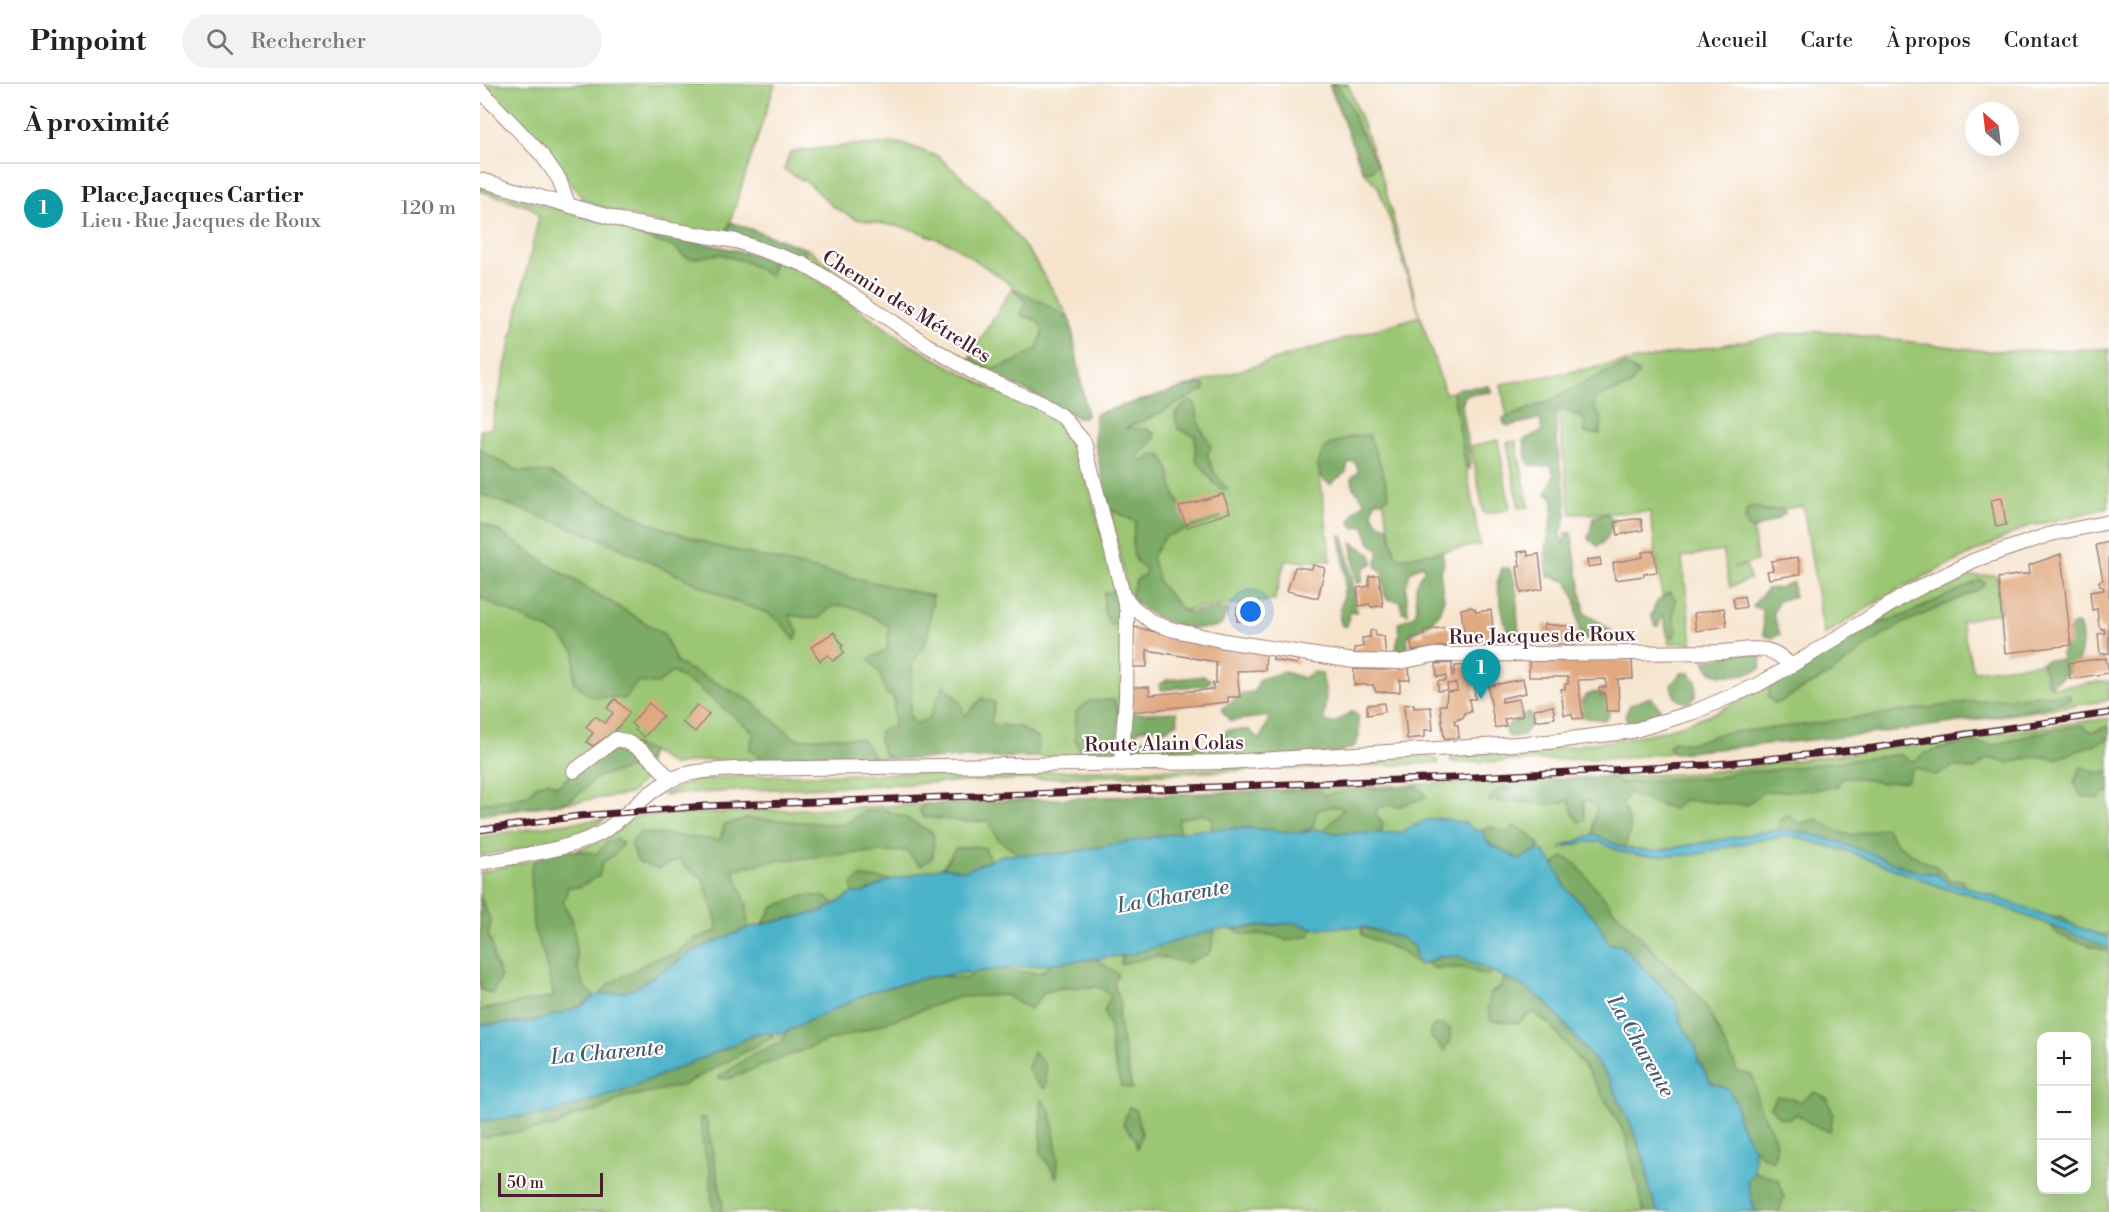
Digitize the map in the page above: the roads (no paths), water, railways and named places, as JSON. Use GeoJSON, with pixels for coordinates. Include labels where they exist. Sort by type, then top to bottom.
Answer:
{"type":"FeatureCollection","features":[{"type":"Feature","properties":{"kind":"street"},"geometry":{"type":"LineString","coordinates":[[480,90],[542,155],[560,179],[568,204]]}},
{"type":"Feature","properties":{"kind":"street","name":"Chemin des Métrelles"},"geometry":{"type":"LineString","coordinates":[[480,180],[631,223],[736,241],[803,264],[927,345],[978,375],[1042,404],[1062,416],[1084,442],[1128,620],[1121,764]]}},
{"type":"Feature","properties":{"kind":"street","name":"Route Alain Colas"},"geometry":{"type":"LineString","coordinates":[[480,863],[587,839],[608,827],[671,780],[696,772],[734,769],[1277,760],[1548,742],[1632,731],[1694,712],[1759,684],[1907,594],[1975,560],[2040,537],[2109,522]]}},
{"type":"Feature","properties":{"kind":"street","name":"Rue Jacques de Roux"},"geometry":{"type":"LineString","coordinates":[[1123,596],[1153,622],[1174,630],[1225,641],[1354,661],[1400,662],[1434,655],[1767,650],[1784,657],[1790,666]]}},
{"type":"Feature","properties":{"kind":"street"},"geometry":{"type":"LineString","coordinates":[[574,771],[616,739],[630,741],[652,759],[671,780]]}},
{"type":"Feature","properties":{"kind":"water","name":"La Charente"},"geometry":{"type":"Polygon","coordinates":[[[1437,818],[1466,823],[1473,829],[1482,831],[1488,843],[1520,860],[1538,849],[1544,852],[1566,888],[1596,919],[1609,944],[1621,945],[1675,1000],[1681,1023],[1695,1045],[1698,1060],[1711,1083],[1728,1089],[1736,1103],[1738,1120],[1754,1149],[1754,1172],[1747,1180],[1755,1212],[1658,1212],[1649,1189],[1647,1168],[1635,1134],[1609,1078],[1548,1004],[1525,987],[1459,956],[1439,957],[1419,965],[1414,947],[1402,938],[1364,927],[1314,928],[1294,923],[1215,930],[1129,955],[929,977],[873,991],[779,1035],[777,1031],[772,1033],[773,1037],[767,1032],[757,1033],[629,1088],[553,1113],[480,1121],[480,1025],[533,1022],[583,1006],[594,996],[632,990],[696,950],[748,928],[824,911],[853,893],[863,893],[890,880],[943,867],[965,871],[1003,855],[1061,854],[1192,830],[1248,828],[1301,833],[1317,829],[1335,833],[1381,833],[1401,832],[1426,820],[1437,818]]]}},
{"type":"Feature","properties":{"kind":"water"},"geometry":{"type":"Polygon","coordinates":[[[1775,830],[1800,832],[1825,838],[1912,870],[1936,873],[1949,884],[1965,886],[2109,938],[2109,948],[1964,892],[1946,889],[1844,850],[1792,836],[1763,839],[1694,855],[1645,856],[1620,852],[1600,842],[1585,842],[1560,848],[1593,834],[1624,848],[1655,851],[1775,830]]]}},
{"type":"Feature","properties":{"kind":"railway"},"geometry":{"type":"LineString","coordinates":[[480,830],[579,816],[706,806],[1453,778],[1707,765],[1873,748],[2109,713]]}},
{"type":"Feature","properties":{"kind":"place","name":"Place Jacques Cartier"},"geometry":{"type":"Point","coordinates":[1481,699]}}]}
